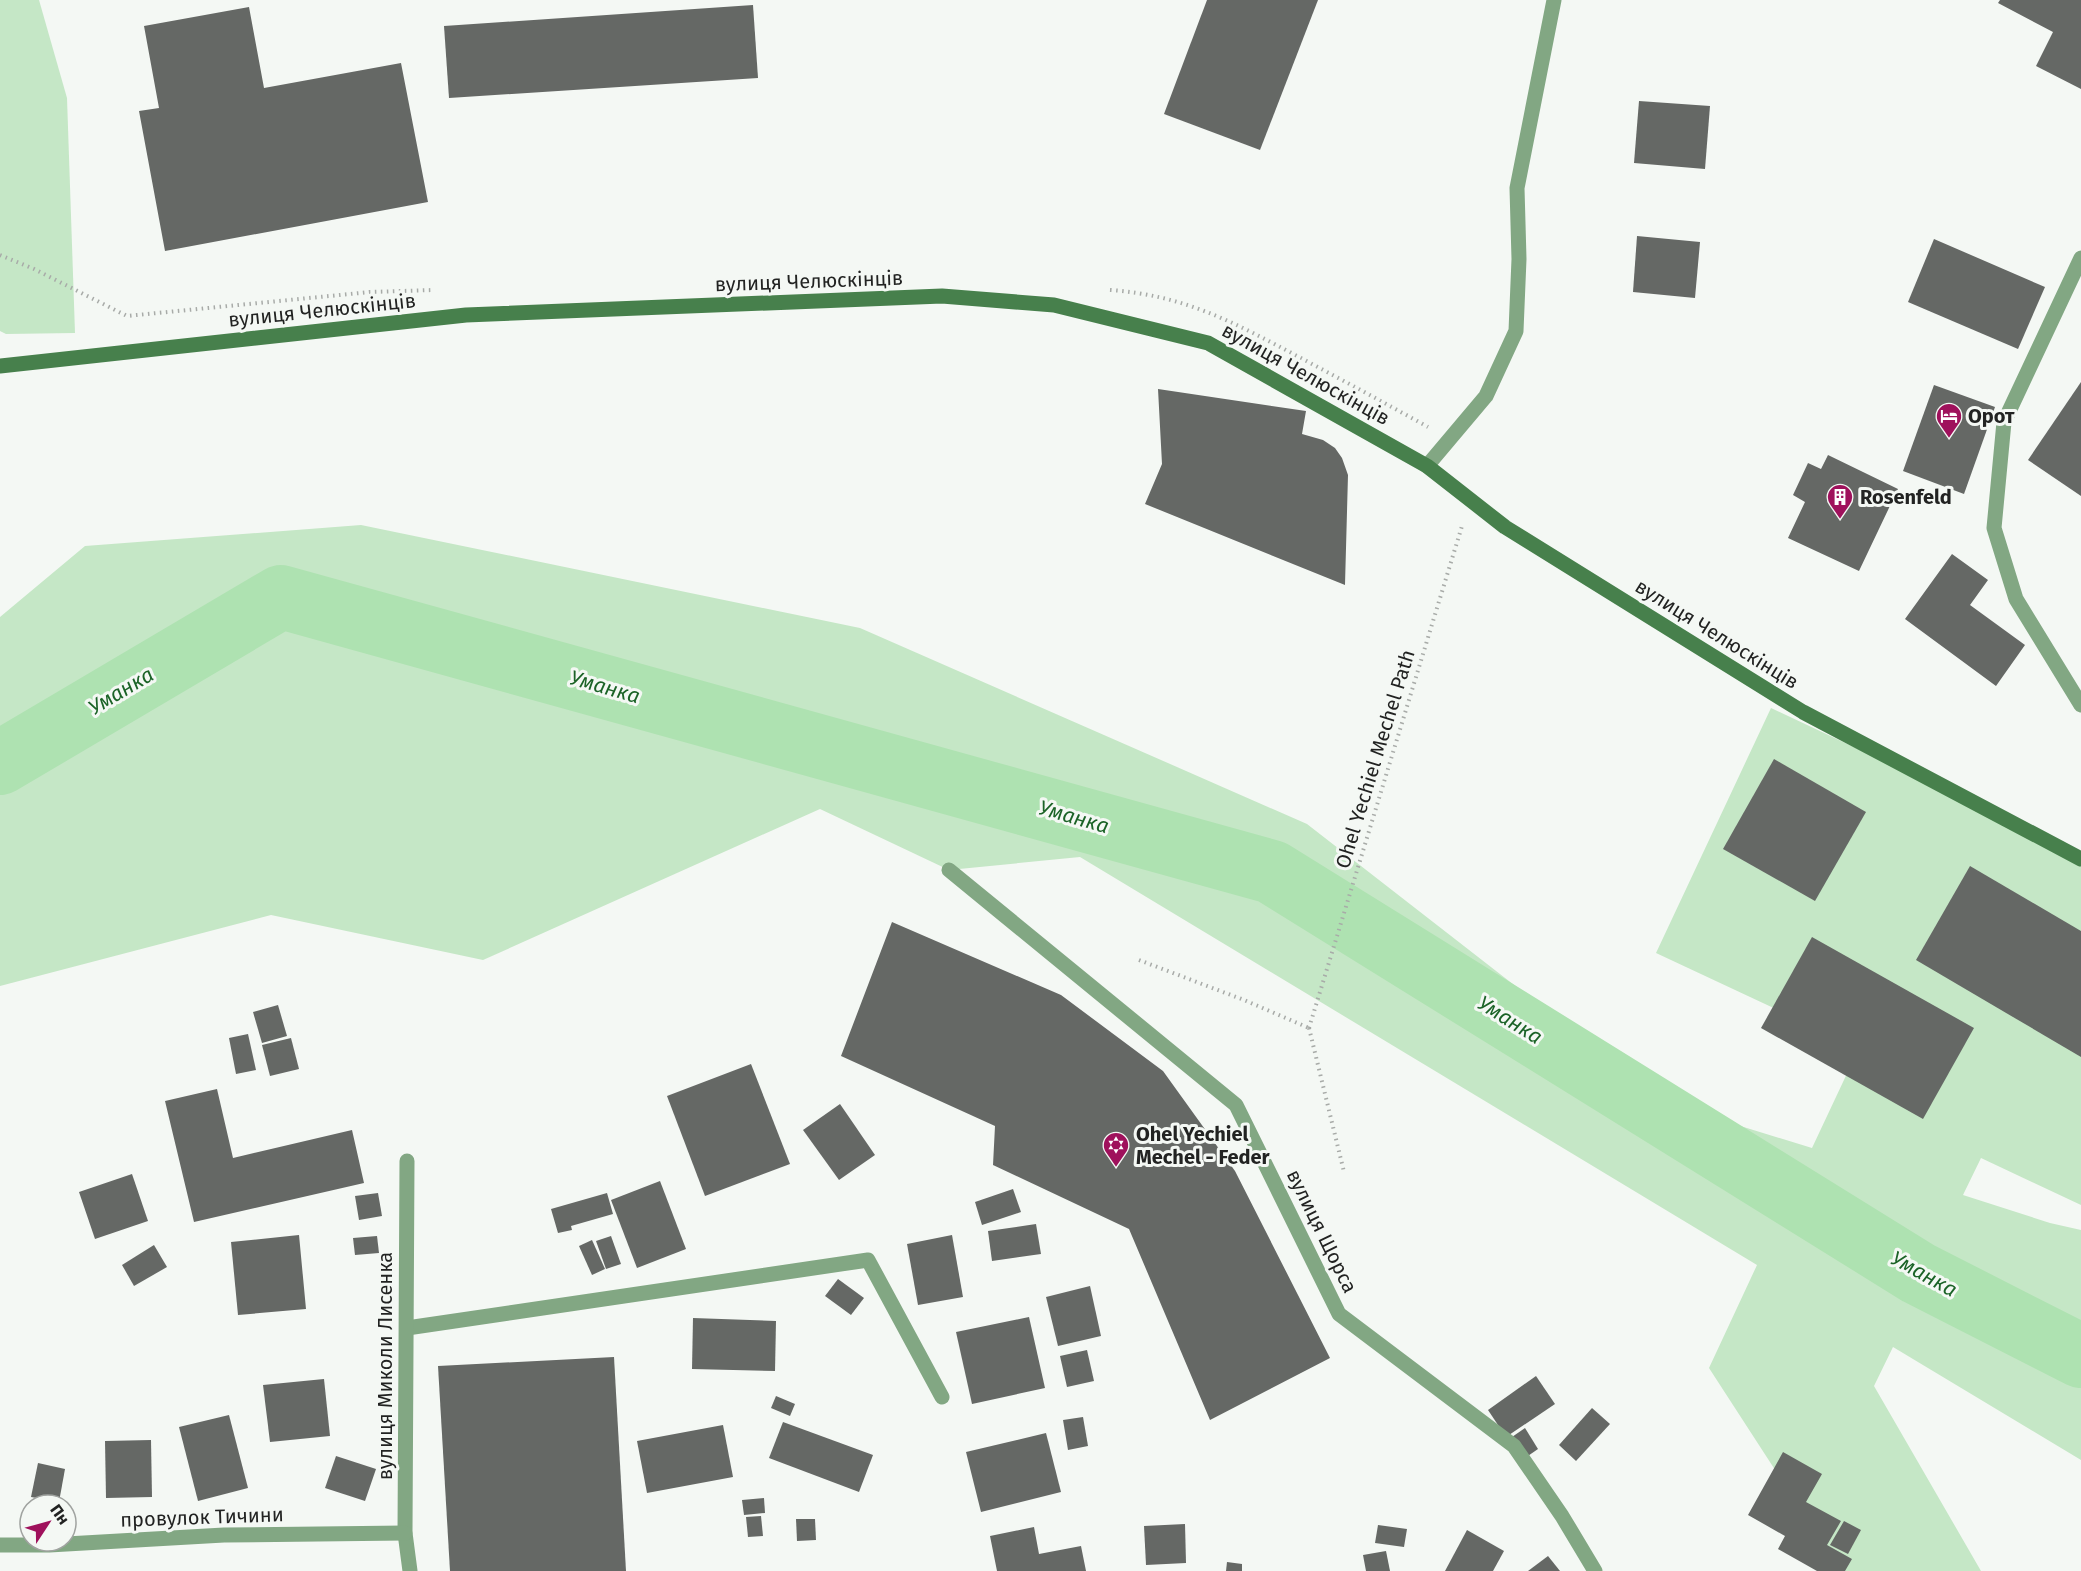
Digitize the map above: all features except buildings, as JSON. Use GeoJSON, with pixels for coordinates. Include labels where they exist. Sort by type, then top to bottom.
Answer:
{"type":"FeatureCollection","features":[{"type":"Feature","properties":{"kind":"main road","name":"вулиця Челюскінців"},"geometry":{"type":"LineString","coordinates":[[2,364],[466,315],[942,296],[1054,305],[1208,343],[1427,466],[1505,526],[1803,712],[2081,859]]}},
{"type":"Feature","properties":{"kind":"street"},"geometry":{"type":"LineString","coordinates":[[1427,466],[1486,396],[1516,331],[1520,259],[1517,188],[1554,0]]}},
{"type":"Feature","properties":{"kind":"street"},"geometry":{"type":"LineString","coordinates":[[2081,258],[2004,422],[1994,528],[2016,599],[2081,705]]}},
{"type":"Feature","properties":{"kind":"street","name":"вулиця Щорса"},"geometry":{"type":"LineString","coordinates":[[949,870],[1236,1105],[1339,1314],[1514,1446],[1562,1516],[1595,1571]]}},
{"type":"Feature","properties":{"kind":"street","name":"вулиця Миколи Лисенка"},"geometry":{"type":"LineString","coordinates":[[408,1161],[405,1533],[410,1571]]}},
{"type":"Feature","properties":{"kind":"street"},"geometry":{"type":"LineString","coordinates":[[407,1328],[868,1260],[942,1397]]}},
{"type":"Feature","properties":{"kind":"street","name":"провулок Тичини"},"geometry":{"type":"LineString","coordinates":[[0,1545],[49,1545],[224,1535],[405,1533]]}},
{"type":"Feature","properties":{"kind":"path","name":"Ohel Yechiel Mechel Path"},"geometry":{"type":"LineString","coordinates":[[1309,1028],[1470,499]]}},
{"type":"Feature","properties":{"kind":"path"},"geometry":{"type":"LineString","coordinates":[[1139,960],[1244,1000],[1309,1028],[1344,1172]]}},
{"type":"Feature","properties":{"kind":"green space"},"geometry":{"type":"Polygon","coordinates":[[[0,0],[39,0],[67,98],[75,333],[6,334],[0,331],[0,0]]]}},
{"type":"Feature","properties":{"kind":"green space"},"geometry":{"type":"Polygon","coordinates":[[[361,525],[860,628],[1307,824],[1666,1103],[1812,1148],[1859,1048],[1656,953],[1771,708],[2081,854],[2081,1205],[1981,1158],[1963,1195],[2050,1223],[2081,1230],[2081,1460],[1893,1347],[1874,1386],[1981,1571],[1830,1571],[1836,1564],[1709,1368],[1757,1265],[1080,857],[949,870],[820,809],[483,960],[271,915],[0,986],[0,617],[85,546],[361,525]]]}},
{"type":"Feature","properties":{"kind":"waterway","name":"Уманка"},"geometry":{"type":"LineString","coordinates":[[0,763],[281,597],[1272,872],[1918,1273],[2081,1356]]}},
{"type":"Feature","properties":{"kind":"place","name":"Орот"},"geometry":{"type":"Point","coordinates":[1949,439]}},
{"type":"Feature","properties":{"kind":"place","name":"Rosenfeld"},"geometry":{"type":"Point","coordinates":[1840,520]}},
{"type":"Feature","properties":{"kind":"place","name":"Ohel Yechiel Mechel - Feder"},"geometry":{"type":"Point","coordinates":[1116,1168]}}]}
